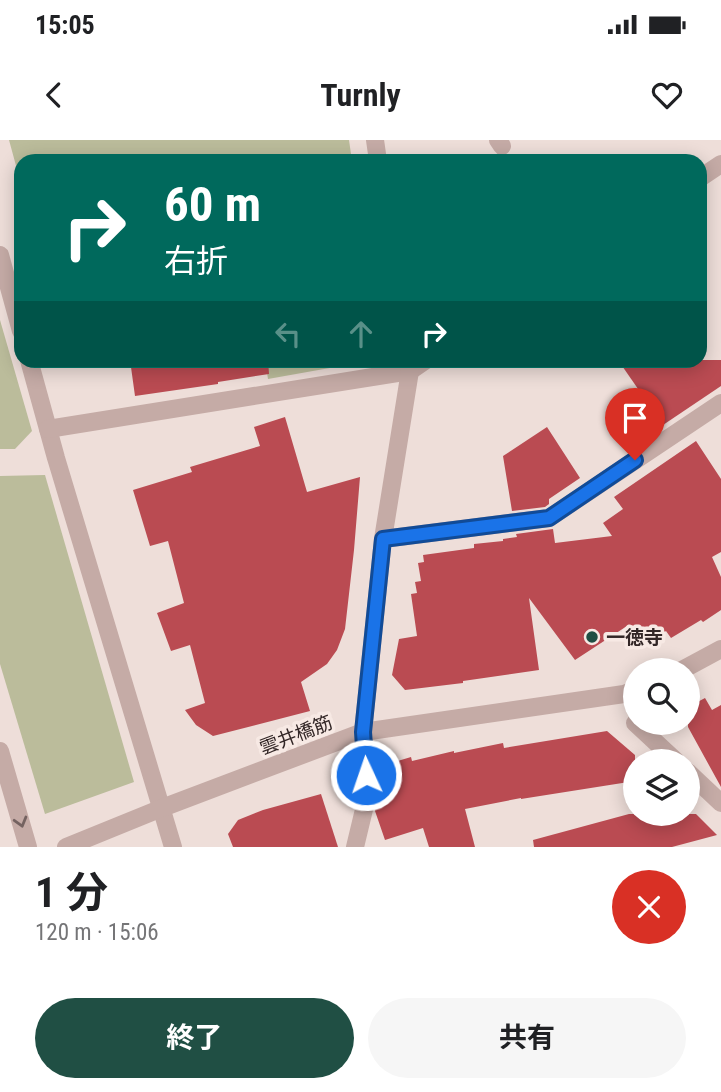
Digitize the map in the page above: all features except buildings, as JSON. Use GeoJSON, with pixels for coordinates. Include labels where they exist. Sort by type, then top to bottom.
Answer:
{"type":"FeatureCollection","features":[{"type":"Feature","properties":{"kind":"street"},"geometry":{"type":"LineString","coordinates":[[0,255],[14,306]]}},
{"type":"Feature","properties":{"kind":"street"},"geometry":{"type":"LineString","coordinates":[[31,368],[173,847]]}},
{"type":"Feature","properties":{"kind":"street"},"geometry":{"type":"LineString","coordinates":[[48,429],[398,368]]}},
{"type":"Feature","properties":{"kind":"street"},"geometry":{"type":"LineString","coordinates":[[355,847],[367,797],[363,732],[383,539],[409,368]]}},
{"type":"Feature","properties":{"kind":"street"},"geometry":{"type":"LineString","coordinates":[[383,539],[549,518],[721,403]]}},
{"type":"Feature","properties":{"kind":"street"},"geometry":{"type":"LineString","coordinates":[[700,660],[721,649]]}},
{"type":"Feature","properties":{"kind":"street","name":"雲井橋筋"},"geometry":{"type":"LineString","coordinates":[[66,847],[363,732],[623,693]]}},
{"type":"Feature","properties":{"kind":"street"},"geometry":{"type":"LineString","coordinates":[[648,735],[663,749]]}},
{"type":"Feature","properties":{"kind":"street"},"geometry":{"type":"LineString","coordinates":[[0,751],[28,847]]}},
{"type":"Feature","properties":{"kind":"street"},"geometry":{"type":"LineString","coordinates":[[700,783],[721,803]]}},
{"type":"Feature","properties":{"kind":"green space"},"geometry":{"type":"Polygon","coordinates":[[[9,140],[349,140],[351,154],[14,154],[14,158],[9,140]]]}},
{"type":"Feature","properties":{"kind":"green space"},"geometry":{"type":"Polygon","coordinates":[[[0,320],[32,431],[15,449],[0,449],[0,320]]]}},
{"type":"Feature","properties":{"kind":"green space"},"geometry":{"type":"Polygon","coordinates":[[[266,368],[330,368],[268,379],[266,368]]]}},
{"type":"Feature","properties":{"kind":"green space"},"geometry":{"type":"Polygon","coordinates":[[[45,475],[134,782],[45,814],[0,664],[0,476],[45,475]]]}},
{"type":"Feature","properties":{"kind":"place","name":"一徳寺"},"geometry":{"type":"Point","coordinates":[592,637]}},
{"type":"Feature","properties":{"kind":"route"},"geometry":{"type":"LineString","coordinates":[[366,775],[363,732],[383,539],[549,518],[635,460]]}}]}
